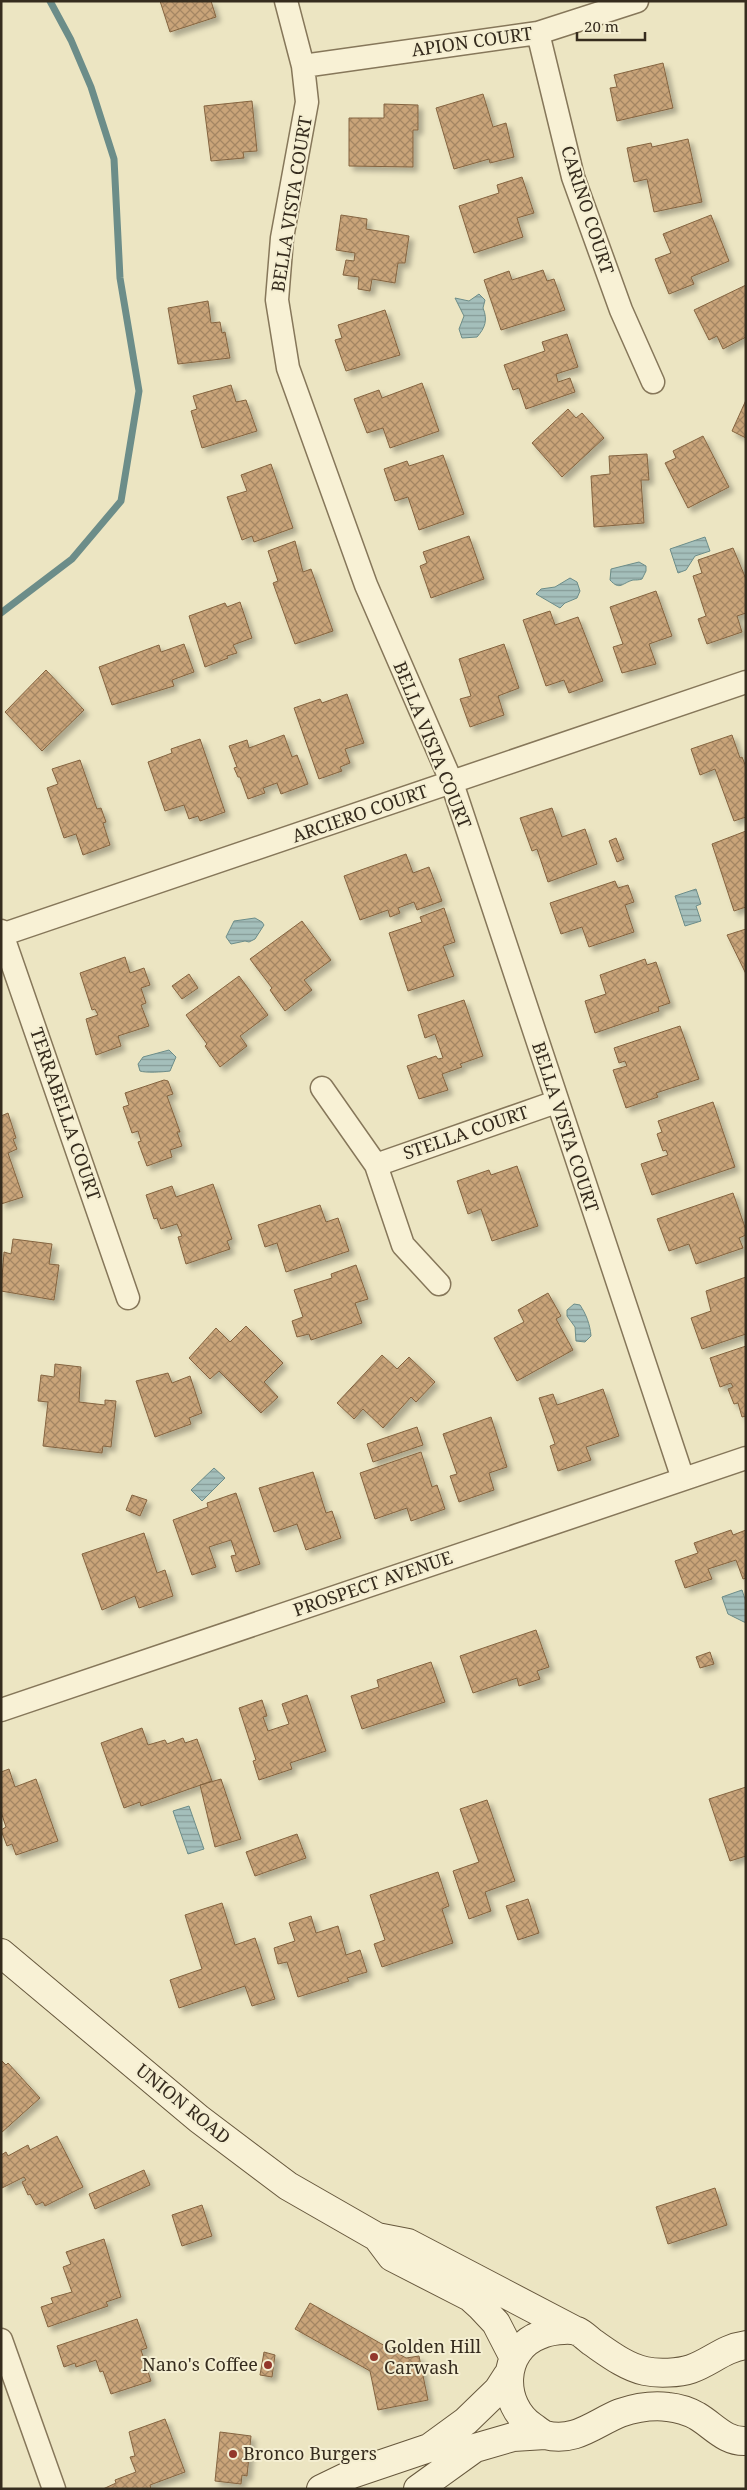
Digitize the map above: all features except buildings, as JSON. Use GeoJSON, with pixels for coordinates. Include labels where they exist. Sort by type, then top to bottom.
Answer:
{"type":"FeatureCollection","features":[{"type":"Feature","properties":{"kind":"main road","name":"UNION ROAD"},"geometry":{"type":"LineString","coordinates":[[1,1953],[206,2124],[288,2186],[377,2237],[408,2243],[576,2331],[618,2359],[646,2371],[690,2369],[733,2346],[746,2345]]}},
{"type":"Feature","properties":{"kind":"main road","name":"UNION ROAD"},"geometry":{"type":"LineString","coordinates":[[377,2237],[392,2257],[470,2297],[496,2324],[511,2367],[515,2410],[525,2422],[544,2435]]}},
{"type":"Feature","properties":{"kind":"main road"},"geometry":{"type":"LineString","coordinates":[[322,2489],[352,2474],[429,2448],[466,2421],[498,2390],[527,2342],[539,2335],[576,2331]]}},
{"type":"Feature","properties":{"kind":"main road"},"geometry":{"type":"LineString","coordinates":[[418,2489],[475,2448],[513,2437],[544,2435],[567,2437],[586,2431],[618,2414],[636,2408],[667,2407],[697,2416],[715,2431],[742,2444]]}},
{"type":"Feature","properties":{"kind":"street","name":"BELLA VISTA COURT"},"geometry":{"type":"LineString","coordinates":[[286,1],[302,66],[307,102],[282,238],[277,300],[288,368],[366,584],[452,783],[556,1102],[683,1479]]}},
{"type":"Feature","properties":{"kind":"street","name":"APION COURT"},"geometry":{"type":"LineString","coordinates":[[302,66],[538,33],[637,1]]}},
{"type":"Feature","properties":{"kind":"street","name":"CARINO COURT"},"geometry":{"type":"LineString","coordinates":[[538,33],[573,177],[621,310],[653,382]]}},
{"type":"Feature","properties":{"kind":"street","name":"ARCIERO COURT"},"geometry":{"type":"LineString","coordinates":[[2,934],[746,682]]}},
{"type":"Feature","properties":{"kind":"street","name":"TERRABELLA COURT"},"geometry":{"type":"LineString","coordinates":[[2,934],[128,1298]]}},
{"type":"Feature","properties":{"kind":"street"},"geometry":{"type":"LineString","coordinates":[[322,1088],[376,1165],[403,1245],[439,1284]]}},
{"type":"Feature","properties":{"kind":"street","name":"STELLA COURT"},"geometry":{"type":"LineString","coordinates":[[376,1165],[556,1102]]}},
{"type":"Feature","properties":{"kind":"street","name":"PROSPECT AVENUE"},"geometry":{"type":"LineString","coordinates":[[1,1710],[746,1458]]}},
{"type":"Feature","properties":{"kind":"street"},"geometry":{"type":"LineString","coordinates":[[1,2340],[54,2489]]}},
{"type":"Feature","properties":{"kind":"water"},"geometry":{"type":"Polygon","coordinates":[[[479,294],[485,300],[483,308],[485,316],[484,327],[477,337],[462,338],[459,329],[464,316],[455,298],[469,301],[479,294]]]}},
{"type":"Feature","properties":{"kind":"water"},"geometry":{"type":"Polygon","coordinates":[[[705,537],[710,551],[695,556],[686,570],[678,573],[670,549],[705,537]]]}},
{"type":"Feature","properties":{"kind":"water"},"geometry":{"type":"Polygon","coordinates":[[[639,562],[646,566],[642,579],[633,580],[619,586],[610,580],[611,569],[639,562]]]}},
{"type":"Feature","properties":{"kind":"water"},"geometry":{"type":"Polygon","coordinates":[[[570,578],[577,582],[580,591],[577,598],[565,603],[560,608],[536,594],[541,589],[555,587],[570,578]]]}},
{"type":"Feature","properties":{"kind":"water"},"geometry":{"type":"Polygon","coordinates":[[[696,889],[701,904],[696,906],[701,921],[685,926],[675,896],[696,889]]]}},
{"type":"Feature","properties":{"kind":"water"},"geometry":{"type":"Polygon","coordinates":[[[255,918],[264,925],[255,939],[249,942],[231,944],[226,937],[234,921],[255,918]]]}},
{"type":"Feature","properties":{"kind":"water"},"geometry":{"type":"Polygon","coordinates":[[[169,1050],[176,1057],[170,1071],[140,1071],[138,1064],[143,1057],[169,1050]]]}},
{"type":"Feature","properties":{"kind":"water"},"geometry":{"type":"Polygon","coordinates":[[[574,1304],[580,1305],[589,1323],[591,1336],[585,1342],[576,1341],[575,1327],[567,1316],[567,1310],[574,1304]]]}},
{"type":"Feature","properties":{"kind":"water"},"geometry":{"type":"Polygon","coordinates":[[[214,1468],[225,1478],[202,1501],[191,1490],[214,1468]]]}},
{"type":"Feature","properties":{"kind":"water"},"geometry":{"type":"Polygon","coordinates":[[[742,1590],[746,1602],[746,1623],[728,1614],[722,1597],[742,1590]]]}},
{"type":"Feature","properties":{"kind":"water"},"geometry":{"type":"Polygon","coordinates":[[[189,1806],[204,1849],[188,1854],[173,1811],[189,1806]]]}},
{"type":"Feature","properties":{"kind":"waterway"},"geometry":{"type":"LineString","coordinates":[[1,613],[72,559],[121,501],[139,391],[120,278],[114,159],[91,87],[71,40],[50,1]]}},
{"type":"Feature","properties":{"kind":"place","name":"Golden Hill Carwash"},"geometry":{"type":"Point","coordinates":[374,2357]}},
{"type":"Feature","properties":{"kind":"place","name":"Nano's Coffee"},"geometry":{"type":"Point","coordinates":[268,2365]}},
{"type":"Feature","properties":{"kind":"place","name":"Bronco Burgers"},"geometry":{"type":"Point","coordinates":[233,2454]}}]}
